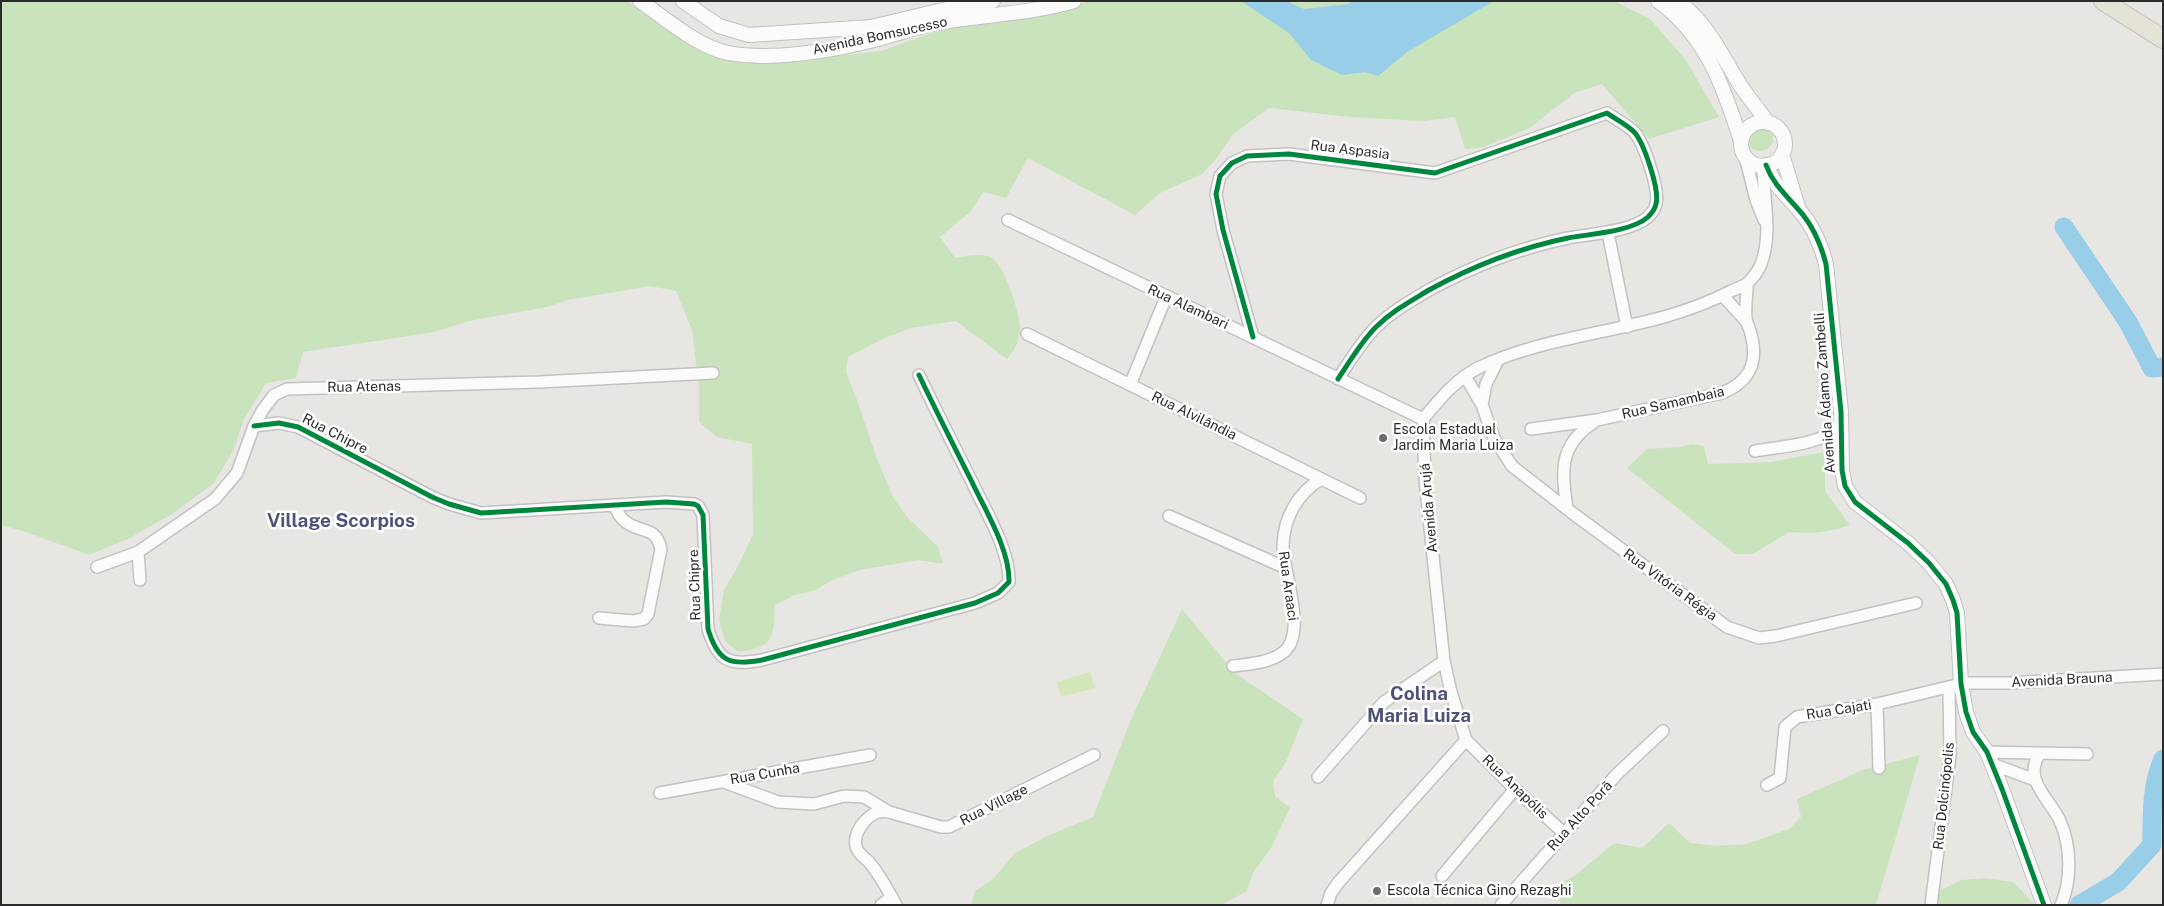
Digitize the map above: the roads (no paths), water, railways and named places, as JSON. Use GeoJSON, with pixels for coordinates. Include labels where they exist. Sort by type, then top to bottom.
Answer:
{"type":"FeatureCollection","features":[{"type":"Feature","properties":{"kind":"main road"},"geometry":{"type":"LineString","coordinates":[[2103,1],[2163,39]]}},
{"type":"Feature","properties":{"kind":"street","name":"Avenida Bomsucesso"},"geometry":{"type":"LineString","coordinates":[[640,1],[707,45],[728,53],[749,55],[834,48],[872,41],[933,24],[1044,8],[1074,1]]}},
{"type":"Feature","properties":{"kind":"street","name":"Avenida Bomsucesso"},"geometry":{"type":"LineString","coordinates":[[683,1],[719,26],[749,35],[871,26],[954,6],[993,1]]}},
{"type":"Feature","properties":{"kind":"street"},"geometry":{"type":"LineString","coordinates":[[1658,1],[1678,18],[1704,50],[1724,89],[1741,141],[1756,200],[1766,224]]}},
{"type":"Feature","properties":{"kind":"street","name":"Avenida Ádamo Zambelli"},"geometry":{"type":"LineString","coordinates":[[1678,1],[1710,33],[1740,84],[1768,123],[1779,129],[1783,135],[1784,148],[1782,154],[1799,210]]}},
{"type":"Feature","properties":{"kind":"street","name":"Rua Aspasia"},"geometry":{"type":"LineString","coordinates":[[1253,337],[1216,199],[1220,176],[1232,163],[1247,156],[1289,154],[1435,173],[1607,113],[1634,132],[1642,144],[1649,166],[1656,203],[1648,218],[1608,233]]}},
{"type":"Feature","properties":{"kind":"street"},"geometry":{"type":"LineString","coordinates":[[1741,141],[1750,126],[1762,122],[1768,123]]}},
{"type":"Feature","properties":{"kind":"street"},"geometry":{"type":"LineString","coordinates":[[1745,156],[1756,164],[1764,165],[1778,160],[1782,154]]}},
{"type":"Feature","properties":{"kind":"street"},"geometry":{"type":"LineString","coordinates":[[1423,419],[1440,399],[1465,376],[1498,360],[1540,347],[1674,315],[1696,308],[1747,284],[1760,266],[1765,247],[1764,165]]}},
{"type":"Feature","properties":{"kind":"street","name":"Avenida Ádamo Zambelli"},"geometry":{"type":"LineString","coordinates":[[1764,165],[1774,184],[1799,210],[1818,240],[1826,264],[1841,428],[1843,477],[1848,492],[1865,511],[1908,543],[1930,563],[1946,584],[1953,600],[1959,632],[1957,685],[1973,732],[1990,758],[2044,905]]}},
{"type":"Feature","properties":{"kind":"street","name":"Rua Alambari"},"geometry":{"type":"LineString","coordinates":[[1008,220],[1423,419]]}},
{"type":"Feature","properties":{"kind":"street"},"geometry":{"type":"LineString","coordinates":[[1338,379],[1364,341],[1392,312],[1482,263],[1533,246],[1567,238],[1608,233],[1627,326]]}},
{"type":"Feature","properties":{"kind":"street","name":"Rua Samambaia"},"geometry":{"type":"LineString","coordinates":[[1531,429],[1597,420],[1722,393],[1735,388],[1749,372],[1753,363],[1753,346],[1746,321],[1747,284]]}},
{"type":"Feature","properties":{"kind":"street"},"geometry":{"type":"LineString","coordinates":[[1130,385],[1166,296]]}},
{"type":"Feature","properties":{"kind":"street","name":"Rua Samambaia"},"geometry":{"type":"LineString","coordinates":[[1722,296],[1746,321]]}},
{"type":"Feature","properties":{"kind":"street","name":"Rua Alvilândia"},"geometry":{"type":"LineString","coordinates":[[1027,334],[1360,498]]}},
{"type":"Feature","properties":{"kind":"street"},"geometry":{"type":"LineString","coordinates":[[1482,405],[1486,384],[1498,360]]}},
{"type":"Feature","properties":{"kind":"street","name":"Rua Atenas"},"geometry":{"type":"LineString","coordinates":[[97,567],[138,552],[207,505],[229,485],[237,474],[254,426],[274,394],[287,388],[538,382],[713,373]]}},
{"type":"Feature","properties":{"kind":"street","name":"Rua Chipre"},"geometry":{"type":"LineString","coordinates":[[254,426],[278,422],[298,427],[432,497],[481,513],[666,502],[694,504],[701,510],[704,524],[708,629],[716,651],[732,663],[742,664],[991,597],[1009,582],[1009,572],[1005,557],[988,517],[919,375]]}},
{"type":"Feature","properties":{"kind":"street","name":"Rua Vitória Régia"},"geometry":{"type":"LineString","coordinates":[[1465,376],[1482,405],[1494,438],[1512,466],[1727,627],[1759,638],[1776,636],[1916,603]]}},
{"type":"Feature","properties":{"kind":"street","name":"Avenida Arujá"},"geometry":{"type":"LineString","coordinates":[[1423,419],[1425,480],[1444,661],[1451,692],[1466,740]]}},
{"type":"Feature","properties":{"kind":"street","name":"Rua Samambaia"},"geometry":{"type":"LineString","coordinates":[[1567,509],[1562,478],[1568,449],[1584,429],[1597,420]]}},
{"type":"Feature","properties":{"kind":"street"},"geometry":{"type":"LineString","coordinates":[[1755,450],[1810,442],[1830,435],[1841,428]]}},
{"type":"Feature","properties":{"kind":"street","name":"Rua Araaci"},"geometry":{"type":"LineString","coordinates":[[1233,666],[1274,657],[1287,649],[1294,627],[1293,603],[1282,546],[1290,515],[1307,488],[1321,479]]}},
{"type":"Feature","properties":{"kind":"street"},"geometry":{"type":"LineString","coordinates":[[599,618],[633,621],[644,619],[648,614],[661,548],[659,538],[650,532],[629,524],[620,516],[614,505]]}},
{"type":"Feature","properties":{"kind":"street"},"geometry":{"type":"LineString","coordinates":[[1169,516],[1286,568]]}},
{"type":"Feature","properties":{"kind":"street"},"geometry":{"type":"LineString","coordinates":[[138,552],[140,580]]}},
{"type":"Feature","properties":{"kind":"street"},"geometry":{"type":"LineString","coordinates":[[1318,777],[1384,702],[1444,661]]}},
{"type":"Feature","properties":{"kind":"street","name":"Avenida Brauna"},"geometry":{"type":"LineString","coordinates":[[1957,685],[2163,674]]}},
{"type":"Feature","properties":{"kind":"street","name":"Rua Cajati"},"geometry":{"type":"LineString","coordinates":[[1767,785],[1780,778],[1786,727],[1797,716],[1877,704],[1957,685]]}},
{"type":"Feature","properties":{"kind":"street","name":"Rua Dolcinópolis"},"geometry":{"type":"LineString","coordinates":[[1931,905],[1957,685]]}},
{"type":"Feature","properties":{"kind":"street"},"geometry":{"type":"LineString","coordinates":[[1877,704],[1879,768]]}},
{"type":"Feature","properties":{"kind":"street","name":"Rua Alto Porã"},"geometry":{"type":"LineString","coordinates":[[1501,905],[1618,774],[1663,731]]}},
{"type":"Feature","properties":{"kind":"street"},"geometry":{"type":"LineString","coordinates":[[1327,905],[1331,893],[1338,882],[1466,740]]}},
{"type":"Feature","properties":{"kind":"street","name":"Rua Anapólis"},"geometry":{"type":"LineString","coordinates":[[1466,740],[1515,789],[1564,833]]}},
{"type":"Feature","properties":{"kind":"street","name":"Rua Cunha"},"geometry":{"type":"LineString","coordinates":[[660,793],[870,754]]}},
{"type":"Feature","properties":{"kind":"street"},"geometry":{"type":"LineString","coordinates":[[1990,758],[2087,754]]}},
{"type":"Feature","properties":{"kind":"street","name":"Rua Village"},"geometry":{"type":"LineString","coordinates":[[722,782],[778,802],[814,804],[844,796],[864,797],[889,812],[941,827],[949,827],[1094,755]]}},
{"type":"Feature","properties":{"kind":"street"},"geometry":{"type":"LineString","coordinates":[[2039,755],[2034,767],[2035,780],[2060,820],[2066,839],[2068,872],[2061,905]]}},
{"type":"Feature","properties":{"kind":"street"},"geometry":{"type":"LineString","coordinates":[[1990,758],[2035,780]]}},
{"type":"Feature","properties":{"kind":"street"},"geometry":{"type":"LineString","coordinates":[[1442,876],[1515,789]]}},
{"type":"Feature","properties":{"kind":"street"},"geometry":{"type":"LineString","coordinates":[[881,905],[894,901],[870,863],[859,852],[856,847],[856,838],[866,819],[876,812],[889,812]]}},
{"type":"Feature","properties":{"kind":"water"},"geometry":{"type":"Polygon","coordinates":[[[1241,1],[1286,1],[1304,9],[1348,4],[1354,1],[1494,1],[1407,52],[1378,76],[1365,72],[1342,75],[1311,60],[1289,33],[1241,1]]]}},
{"type":"Feature","properties":{"kind":"waterway"},"geometry":{"type":"LineString","coordinates":[[2064,227],[2128,322],[2152,368],[2163,367]]}},
{"type":"Feature","properties":{"kind":"waterway"},"geometry":{"type":"LineString","coordinates":[[2079,905],[2118,882],[2152,845],[2154,790],[2163,759]]}},
{"type":"Feature","properties":{"kind":"place","name":"Escola Estadual Jardim Maria Luiza"},"geometry":{"type":"Point","coordinates":[1383,438]}},
{"type":"Feature","properties":{"kind":"place","name":"Escola Técnica Gino Rezaghi"},"geometry":{"type":"Point","coordinates":[1377,891]}},
{"type":"Feature","properties":{"kind":"district","name":"Village Scorpios"},"geometry":{"type":"Point","coordinates":[341,521]}},
{"type":"Feature","properties":{"kind":"district","name":"Colina Maria Luiza"},"geometry":{"type":"Point","coordinates":[1419,705]}}]}
